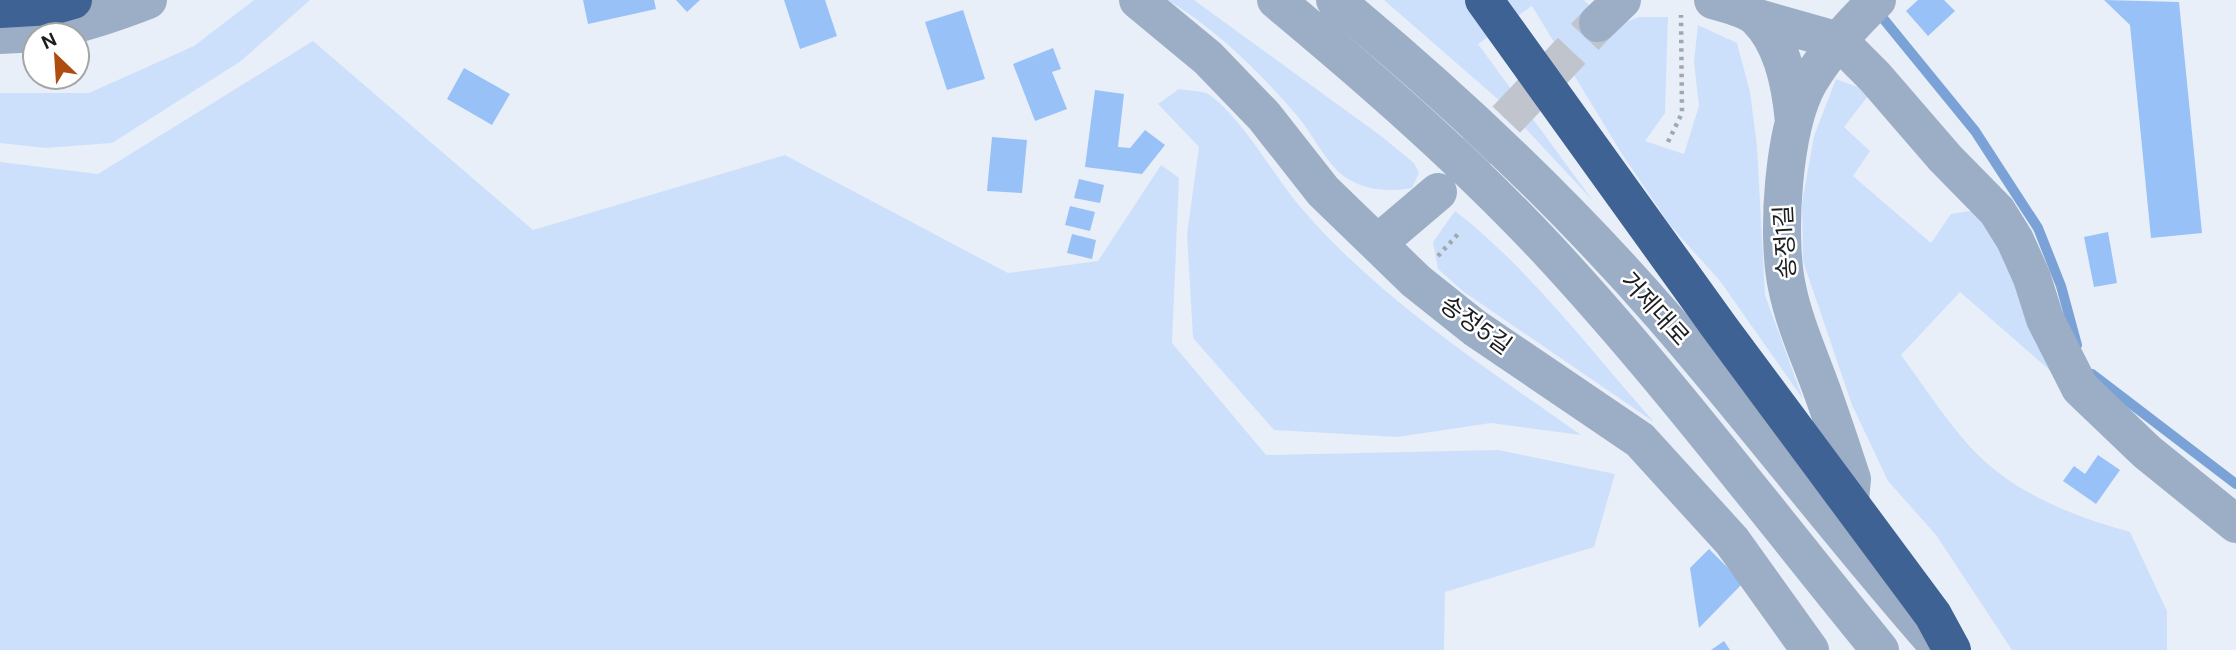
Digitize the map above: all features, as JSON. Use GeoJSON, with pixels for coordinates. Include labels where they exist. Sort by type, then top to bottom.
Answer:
{"type":"FeatureCollection","features":[{"type":"Feature","properties":{"kind":"highway"},"geometry":{"type":"LineString","coordinates":[[0,9],[52,6],[73,0]]}},
{"type":"Feature","properties":{"kind":"highway"},"geometry":{"type":"LineString","coordinates":[[1484,0],[1933,615],[1952,650]]}},
{"type":"Feature","properties":{"kind":"street"},"geometry":{"type":"LineString","coordinates":[[0,35],[32,35],[96,20],[148,0]]}},
{"type":"Feature","properties":{"kind":"street","name":"송정5길"},"geometry":{"type":"LineString","coordinates":[[1138,0],[1208,58],[1264,116],[1323,191],[1416,281],[1475,328],[1640,440],[1732,541],[1810,650]]}},
{"type":"Feature","properties":{"kind":"street","name":"거제대로"},"geometry":{"type":"LineString","coordinates":[[1276,0],[1443,146],[1549,250],[1632,346],[1880,650]]}},
{"type":"Feature","properties":{"kind":"street","name":"거제대로"},"geometry":{"type":"LineString","coordinates":[[1335,0],[1457,108],[1589,236],[1662,315],[1941,650]]}},
{"type":"Feature","properties":{"kind":"street"},"geometry":{"type":"LineString","coordinates":[[1697,6],[1758,18],[1859,19],[2015,240],[2032,278],[2045,319],[2080,388],[2147,452],[2236,524]]}},
{"type":"Feature","properties":{"kind":"street"},"geometry":{"type":"LineString","coordinates":[[1758,18],[1783,65],[1791,88],[1795,128]]}},
{"type":"Feature","properties":{"kind":"street","name":"송정1길"},"geometry":{"type":"LineString","coordinates":[[1850,500],[1852,479],[1797,326],[1781,247],[1782,194],[1795,128],[1808,84],[1859,19]]}},
{"type":"Feature","properties":{"kind":"street"},"geometry":{"type":"LineString","coordinates":[[1378,243],[1438,192]]}},
{"type":"Feature","properties":{"kind":"path"},"geometry":{"type":"LineString","coordinates":[[1668,142],[1682,113],[1697,6]]}},
{"type":"Feature","properties":{"kind":"shaded area"},"geometry":{"type":"Polygon","coordinates":[[[254,0],[310,0],[241,61],[112,143],[45,148],[0,143],[0,93],[89,93],[194,46],[254,0]]]}},
{"type":"Feature","properties":{"kind":"shaded area"},"geometry":{"type":"Polygon","coordinates":[[[1168,0],[1194,0],[1381,136],[1414,163],[1419,173],[1412,188],[1377,189],[1345,177],[1327,158],[1299,118],[1254,69],[1204,25],[1168,0]]]}},
{"type":"Feature","properties":{"kind":"shaded area"},"geometry":{"type":"Polygon","coordinates":[[[1384,0],[1584,0],[1610,28],[1639,17],[1668,17],[1665,113],[1645,141],[1684,154],[1699,106],[1694,62],[1698,25],[1737,43],[1750,92],[1757,146],[1765,295],[1803,399],[1720,281],[1670,225],[1622,154],[1532,6],[1478,44],[1593,201],[1500,101],[1384,0]]]}},
{"type":"Feature","properties":{"kind":"shaded area"},"geometry":{"type":"Polygon","coordinates":[[[313,41],[533,230],[785,155],[1008,273],[1098,261],[1161,165],[1179,178],[1172,343],[1266,455],[1498,450],[1615,474],[1594,547],[1445,592],[1444,650],[0,650],[0,162],[98,174],[313,41]]]}},
{"type":"Feature","properties":{"kind":"shaded area"},"geometry":{"type":"Polygon","coordinates":[[[1836,79],[1871,92],[1844,127],[1870,151],[1853,176],[1931,243],[1951,214],[1975,210],[2009,262],[2053,373],[1960,292],[1901,355],[1954,427],[1989,466],[2046,502],[2087,519],[2130,532],[2167,611],[2167,650],[2012,650],[1936,535],[1888,481],[1852,405],[1803,261],[1802,203],[1814,136],[1836,79]]]}},
{"type":"Feature","properties":{"kind":"shaded area"},"geometry":{"type":"Polygon","coordinates":[[[1179,89],[1207,93],[1222,106],[1245,132],[1297,203],[1328,237],[1395,299],[1431,328],[1581,435],[1491,423],[1397,437],[1274,430],[1193,338],[1187,234],[1199,147],[1158,104],[1179,89]]]}},
{"type":"Feature","properties":{"kind":"shaded area"},"geometry":{"type":"Polygon","coordinates":[[[1455,211],[1508,257],[1534,284],[1654,422],[1464,292],[1438,269],[1433,242],[1455,211]]]}},
{"type":"Feature","properties":{"kind":"building"},"geometry":{"type":"Polygon","coordinates":[[[583,0],[654,0],[656,9],[588,24],[583,0]]]}},
{"type":"Feature","properties":{"kind":"building"},"geometry":{"type":"Polygon","coordinates":[[[676,0],[700,0],[687,12],[676,0]]]}},
{"type":"Feature","properties":{"kind":"building"},"geometry":{"type":"Polygon","coordinates":[[[784,0],[825,0],[837,36],[800,49],[784,0]]]}},
{"type":"Feature","properties":{"kind":"building"},"geometry":{"type":"Polygon","coordinates":[[[1918,0],[1944,0],[1955,11],[1928,36],[1906,11],[1918,0]]]}},
{"type":"Feature","properties":{"kind":"building"},"geometry":{"type":"Polygon","coordinates":[[[2104,0],[2179,2],[2202,233],[2151,238],[2130,25],[2104,0]]]}},
{"type":"Feature","properties":{"kind":"building"},"geometry":{"type":"Polygon","coordinates":[[[963,10],[985,79],[947,90],[925,22],[963,10]]]}},
{"type":"Feature","properties":{"kind":"building"},"geometry":{"type":"Polygon","coordinates":[[[1053,48],[1061,69],[1052,72],[1067,109],[1035,121],[1013,64],[1053,48]]]}},
{"type":"Feature","properties":{"kind":"building"},"geometry":{"type":"Polygon","coordinates":[[[464,68],[510,94],[492,125],[447,99],[464,68]]]}},
{"type":"Feature","properties":{"kind":"building"},"geometry":{"type":"Polygon","coordinates":[[[1095,90],[1124,94],[1118,147],[1130,148],[1145,130],[1165,145],[1142,174],[1085,167],[1095,90]]]}},
{"type":"Feature","properties":{"kind":"building"},"geometry":{"type":"Polygon","coordinates":[[[992,137],[1027,140],[1022,193],[987,191],[992,137]]]}},
{"type":"Feature","properties":{"kind":"building"},"geometry":{"type":"Polygon","coordinates":[[[1079,179],[1104,185],[1100,203],[1074,198],[1079,179]]]}},
{"type":"Feature","properties":{"kind":"building"},"geometry":{"type":"Polygon","coordinates":[[[1070,206],[1095,212],[1090,231],[1065,225],[1070,206]]]}},
{"type":"Feature","properties":{"kind":"building"},"geometry":{"type":"Polygon","coordinates":[[[2108,232],[2117,283],[2094,287],[2084,237],[2108,232]]]}},
{"type":"Feature","properties":{"kind":"building"},"geometry":{"type":"Polygon","coordinates":[[[1072,234],[1096,240],[1092,259],[1067,253],[1072,234]]]}},
{"type":"Feature","properties":{"kind":"building"},"geometry":{"type":"Polygon","coordinates":[[[2098,455],[2120,470],[2096,504],[2063,481],[2074,466],[2085,474],[2098,455]]]}},
{"type":"Feature","properties":{"kind":"building"},"geometry":{"type":"Polygon","coordinates":[[[1709,549],[1743,583],[1699,628],[1690,568],[1709,549]]]}},
{"type":"Feature","properties":{"kind":"building"},"geometry":{"type":"Polygon","coordinates":[[[1724,641],[1730,650],[1711,650],[1724,641]]]}},
{"type":"Feature","properties":{"kind":"waterway"},"geometry":{"type":"LineString","coordinates":[[1877,11],[1975,131],[2038,228],[2061,286],[2077,345]]}},
{"type":"Feature","properties":{"kind":"waterway"},"geometry":{"type":"LineString","coordinates":[[2092,374],[2236,484]]}},
{"type":"Feature","properties":{"kind":"tunnel"},"geometry":{"type":"LineString","coordinates":[[1467,161],[1598,23]]}}]}
